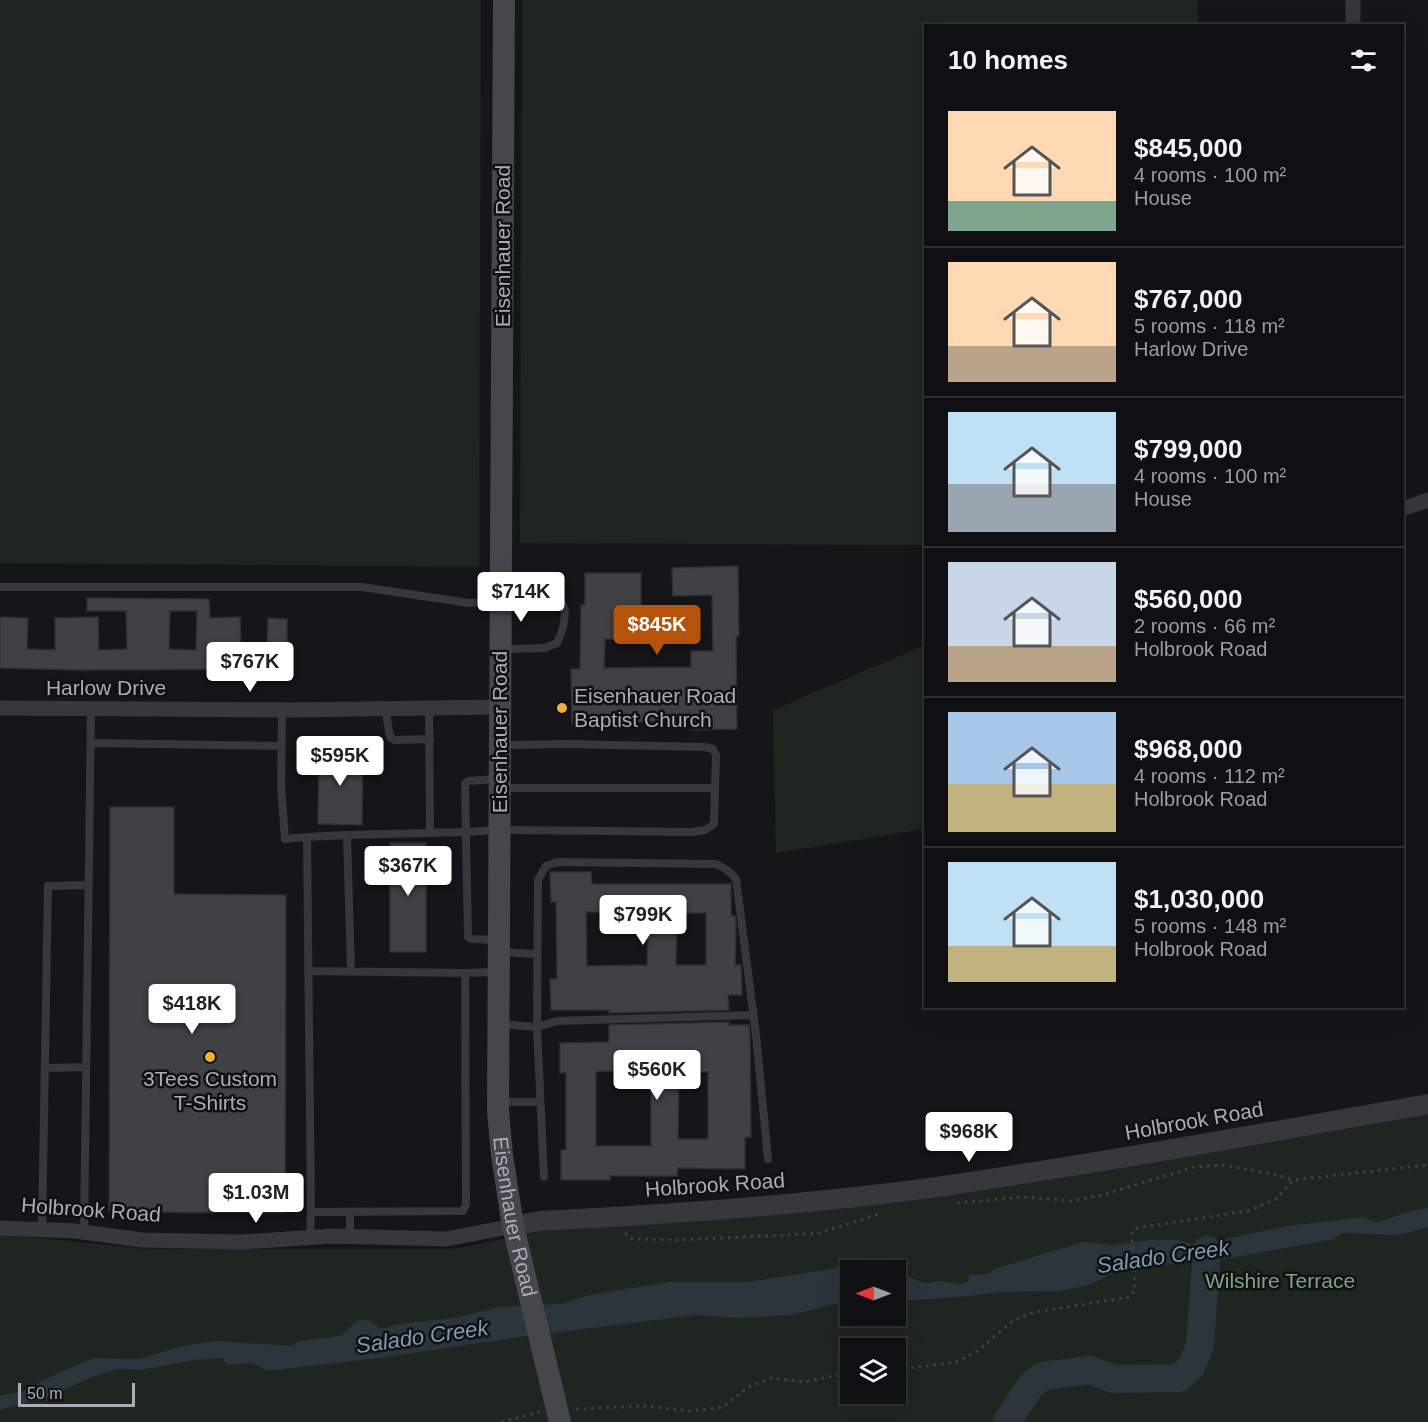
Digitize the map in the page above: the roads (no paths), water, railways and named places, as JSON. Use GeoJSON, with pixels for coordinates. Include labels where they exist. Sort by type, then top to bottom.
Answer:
{"type":"FeatureCollection","features":[{"type":"Feature","properties":{"kind":"main road","name":"Eisenhauer Road"},"geometry":{"type":"LineString","coordinates":[[504,0],[498,1102],[502,1155],[513,1226],[558,1414]]}},
{"type":"Feature","properties":{"kind":"street"},"geometry":{"type":"LineString","coordinates":[[1353,0],[1353,24]]}},
{"type":"Feature","properties":{"kind":"street"},"geometry":{"type":"LineString","coordinates":[[1404,508],[1428,500]]}},
{"type":"Feature","properties":{"kind":"street","name":"Harlow Drive"},"geometry":{"type":"LineString","coordinates":[[0,708],[282,710],[500,707]]}},
{"type":"Feature","properties":{"kind":"street","name":"Holbrook Road"},"geometry":{"type":"LineString","coordinates":[[0,1228],[84,1232],[142,1240],[241,1242],[350,1236],[446,1239],[540,1221],[750,1208],[936,1187],[1131,1157],[1428,1104]]}},
{"type":"Feature","properties":{"kind":"lane"},"geometry":{"type":"LineString","coordinates":[[0,587],[362,587],[469,603],[501,597],[546,593],[555,596],[562,603],[564,627],[557,644],[545,648],[500,649]]}},
{"type":"Feature","properties":{"kind":"lane"},"geometry":{"type":"LineString","coordinates":[[429,707],[430,833]]}},
{"type":"Feature","properties":{"kind":"lane"},"geometry":{"type":"LineString","coordinates":[[385,708],[390,737],[395,740],[430,740]]}},
{"type":"Feature","properties":{"kind":"lane"},"geometry":{"type":"LineString","coordinates":[[84,1232],[91,709]]}},
{"type":"Feature","properties":{"kind":"lane"},"geometry":{"type":"LineString","coordinates":[[282,710],[281,785],[285,839],[499,830],[693,832],[705,830],[714,824],[716,755],[713,749],[567,744],[500,745]]}},
{"type":"Feature","properties":{"kind":"lane"},"geometry":{"type":"LineString","coordinates":[[91,743],[282,746]]}},
{"type":"Feature","properties":{"kind":"lane"},"geometry":{"type":"LineString","coordinates":[[498,955],[468,937],[465,784],[468,781],[499,784],[715,788]]}},
{"type":"Feature","properties":{"kind":"lane"},"geometry":{"type":"LineString","coordinates":[[347,835],[351,970]]}},
{"type":"Feature","properties":{"kind":"lane"},"geometry":{"type":"LineString","coordinates":[[307,837],[310,1237]]}},
{"type":"Feature","properties":{"kind":"lane"},"geometry":{"type":"LineString","coordinates":[[544,1177],[537,1027],[538,880],[546,866],[557,862],[716,864],[725,868],[736,879],[768,1159]]}},
{"type":"Feature","properties":{"kind":"lane"},"geometry":{"type":"LineString","coordinates":[[42,1230],[48,886],[88,885]]}},
{"type":"Feature","properties":{"kind":"lane"},"geometry":{"type":"LineString","coordinates":[[308,970],[465,973],[498,955],[537,954]]}},
{"type":"Feature","properties":{"kind":"lane"},"geometry":{"type":"LineString","coordinates":[[311,1212],[463,1211],[466,1204],[465,973]]}},
{"type":"Feature","properties":{"kind":"lane"},"geometry":{"type":"LineString","coordinates":[[498,1024],[537,1027],[557,1021],[753,1015]]}},
{"type":"Feature","properties":{"kind":"lane"},"geometry":{"type":"LineString","coordinates":[[45,1068],[86,1067]]}},
{"type":"Feature","properties":{"kind":"lane"},"geometry":{"type":"LineString","coordinates":[[498,1102],[540,1102]]}},
{"type":"Feature","properties":{"kind":"lane"},"geometry":{"type":"LineString","coordinates":[[350,1213],[350,1236]]}},
{"type":"Feature","properties":{"kind":"water","name":"Salado Creek"},"geometry":{"type":"Polygon","coordinates":[[[1428,1208],[1428,1227],[1399,1235],[1342,1233],[1334,1239],[1225,1259],[1121,1269],[1089,1285],[1060,1291],[1001,1292],[906,1300],[906,1275],[921,1282],[938,1281],[961,1284],[969,1281],[969,1275],[987,1274],[997,1268],[1083,1242],[1112,1245],[1150,1240],[1178,1240],[1197,1245],[1288,1226],[1364,1217],[1376,1223],[1414,1210],[1428,1208]]]}},
{"type":"Feature","properties":{"kind":"water","name":"Salado Creek"},"geometry":{"type":"Polygon","coordinates":[[[840,1267],[840,1305],[791,1315],[737,1318],[696,1315],[275,1370],[266,1370],[253,1363],[227,1365],[223,1358],[194,1360],[141,1370],[117,1369],[92,1377],[49,1397],[0,1410],[0,1396],[26,1390],[94,1358],[140,1359],[181,1346],[217,1341],[292,1346],[298,1341],[340,1336],[357,1321],[369,1320],[381,1329],[399,1324],[454,1318],[498,1307],[561,1304],[589,1295],[669,1282],[748,1282],[840,1267]]]}},
{"type":"Feature","properties":{"kind":"waterway","name":"Salado Creek"},"geometry":{"type":"LineString","coordinates":[[1007,1422],[1031,1385],[1043,1376],[1090,1370],[1113,1379],[1179,1378],[1191,1367],[1200,1345],[1207,1250]]}},
{"type":"Feature","properties":{"kind":"place","name":"Eisenhauer Road Baptist Church"},"geometry":{"type":"Point","coordinates":[562,708]}},
{"type":"Feature","properties":{"kind":"place","name":"3Tees Custom T-Shirts"},"geometry":{"type":"Point","coordinates":[210,1057]}},
{"type":"Feature","properties":{"kind":"park label","name":"Wilshire Terrace"},"geometry":{"type":"Point","coordinates":[1280,1281]}}]}
